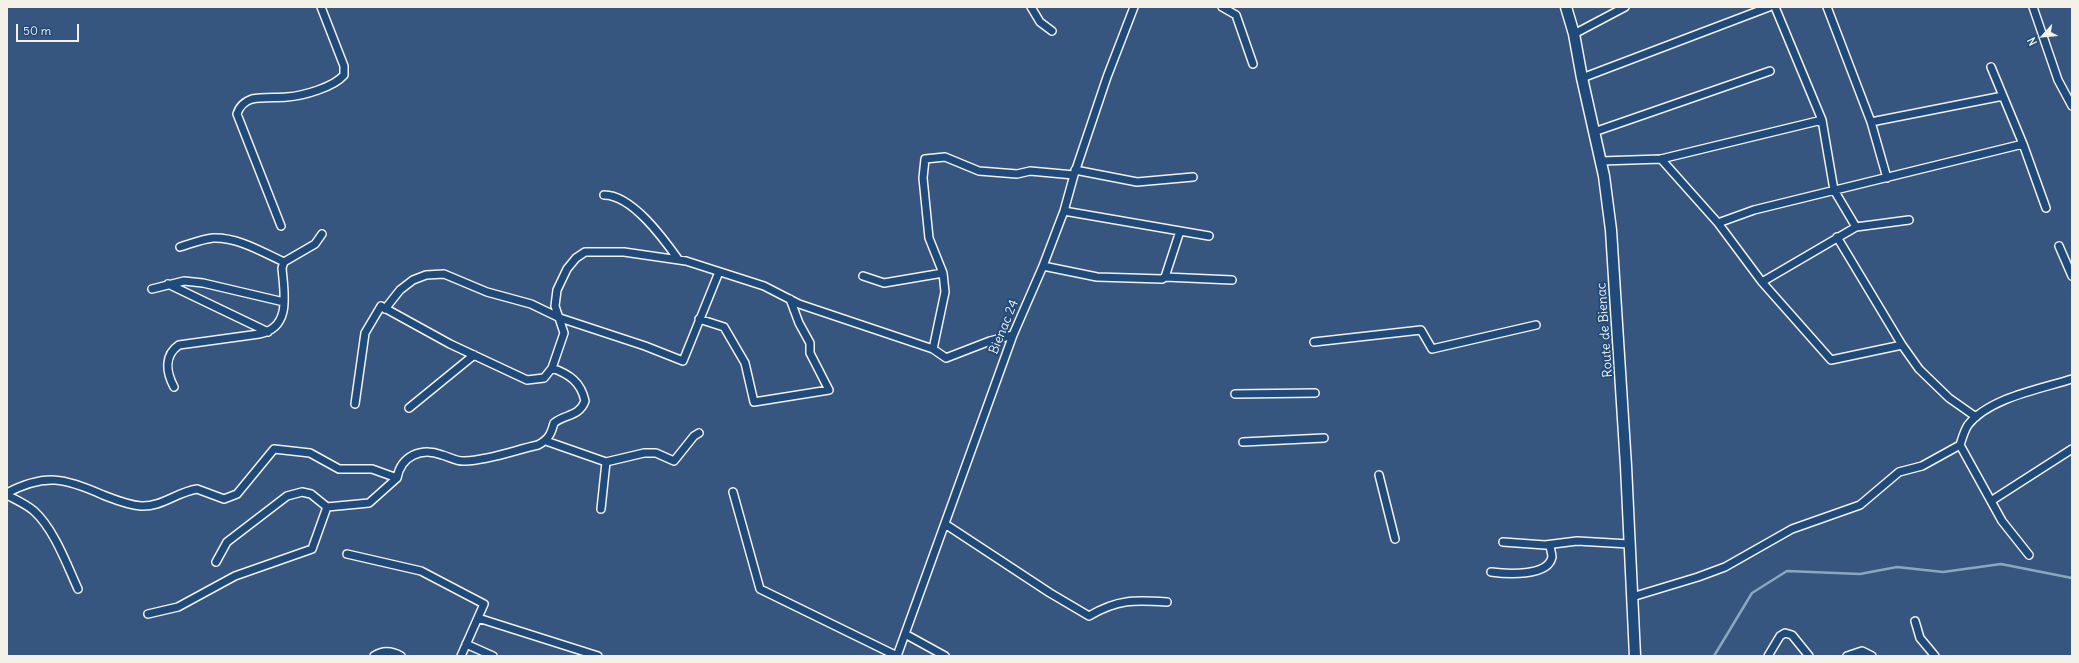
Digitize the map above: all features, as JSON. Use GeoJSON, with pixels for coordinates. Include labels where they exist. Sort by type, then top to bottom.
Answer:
{"type":"FeatureCollection","features":[{"type":"Feature","properties":{"kind":"main road","name":"Route de Bienac"},"geometry":{"type":"LineString","coordinates":[[1566,7],[1574,34],[1582,78],[1601,160],[1611,230],[1626,466],[1635,656]]}},
{"type":"Feature","properties":{"kind":"street"},"geometry":{"type":"LineString","coordinates":[[281,226],[237,114],[243,104],[252,99],[289,97],[329,86],[344,75],[344,66],[321,7]]}},
{"type":"Feature","properties":{"kind":"street"},"geometry":{"type":"LineString","coordinates":[[1032,7],[1040,22],[1052,31]]}},
{"type":"Feature","properties":{"kind":"street","name":"Bienac 24"},"geometry":{"type":"LineString","coordinates":[[897,656],[1013,335],[1043,266],[1064,211],[1106,77],[1134,7]]}},
{"type":"Feature","properties":{"kind":"street"},"geometry":{"type":"LineString","coordinates":[[1222,7],[1236,15],[1253,64]]}},
{"type":"Feature","properties":{"kind":"street"},"geometry":{"type":"LineString","coordinates":[[1574,34],[1626,7]]}},
{"type":"Feature","properties":{"kind":"street"},"geometry":{"type":"LineString","coordinates":[[1582,78],[1769,7]]}},
{"type":"Feature","properties":{"kind":"street"},"geometry":{"type":"LineString","coordinates":[[1775,7],[1822,120],[1834,190],[1856,227]]}},
{"type":"Feature","properties":{"kind":"street"},"geometry":{"type":"LineString","coordinates":[[1827,7],[1871,122],[1887,178]]}},
{"type":"Feature","properties":{"kind":"street"},"geometry":{"type":"LineString","coordinates":[[2033,7],[2058,80],[2072,106]]}},
{"type":"Feature","properties":{"kind":"street"},"geometry":{"type":"LineString","coordinates":[[1992,66],[2003,96],[2024,144],[2046,208]]}},
{"type":"Feature","properties":{"kind":"street"},"geometry":{"type":"LineString","coordinates":[[1594,132],[1770,71]]}},
{"type":"Feature","properties":{"kind":"street"},"geometry":{"type":"LineString","coordinates":[[1871,122],[2003,96]]}},
{"type":"Feature","properties":{"kind":"street"},"geometry":{"type":"LineString","coordinates":[[1601,160],[1661,159],[1822,120]]}},
{"type":"Feature","properties":{"kind":"street"},"geometry":{"type":"LineString","coordinates":[[1718,223],[1754,210],[2024,144]]}},
{"type":"Feature","properties":{"kind":"street"},"geometry":{"type":"LineString","coordinates":[[933,349],[945,292],[943,273],[929,238],[923,178],[925,159],[945,157],[979,171],[1017,174],[1030,171],[1075,173],[1137,182],[1193,177]]}},
{"type":"Feature","properties":{"kind":"street"},"geometry":{"type":"LineString","coordinates":[[1661,159],[1718,223],[1762,282],[1831,360],[1902,345]]}},
{"type":"Feature","properties":{"kind":"street"},"geometry":{"type":"LineString","coordinates":[[604,195],[610,195],[628,204],[666,243],[678,260]]}},
{"type":"Feature","properties":{"kind":"street"},"geometry":{"type":"LineString","coordinates":[[1064,211],[1210,236]]}},
{"type":"Feature","properties":{"kind":"street"},"geometry":{"type":"LineString","coordinates":[[1762,282],[1856,227],[1909,220]]}},
{"type":"Feature","properties":{"kind":"street"},"geometry":{"type":"LineString","coordinates":[[1165,277],[1180,231]]}},
{"type":"Feature","properties":{"kind":"street"},"geometry":{"type":"LineString","coordinates":[[174,387],[168,375],[167,366],[173,349],[179,345],[269,332],[282,320],[284,302],[282,268],[284,262],[315,244],[322,234]]}},
{"type":"Feature","properties":{"kind":"street"},"geometry":{"type":"LineString","coordinates":[[1837,237],[1902,345],[1919,369],[1931,382],[1976,417]]}},
{"type":"Feature","properties":{"kind":"street"},"geometry":{"type":"LineString","coordinates":[[180,247],[212,238],[223,239],[253,248],[284,262]]}},
{"type":"Feature","properties":{"kind":"street"},"geometry":{"type":"LineString","coordinates":[[2059,246],[2072,276]]}},
{"type":"Feature","properties":{"kind":"street"},"geometry":{"type":"LineString","coordinates":[[355,404],[365,333],[381,306],[450,344],[528,380],[544,378],[552,368],[564,333],[555,306],[557,290],[567,268],[576,258],[585,252],[624,252],[678,260],[719,272],[764,286],[790,299],[933,349],[946,358],[990,341],[1013,335]]}},
{"type":"Feature","properties":{"kind":"street"},"geometry":{"type":"LineString","coordinates":[[1043,266],[1097,277],[1162,279],[1165,277],[1232,280]]}},
{"type":"Feature","properties":{"kind":"street"},"geometry":{"type":"LineString","coordinates":[[386,309],[400,290],[413,280],[426,275],[444,274],[487,292],[531,304],[560,318],[645,346],[683,361],[719,272]]}},
{"type":"Feature","properties":{"kind":"street"},"geometry":{"type":"LineString","coordinates":[[863,276],[884,283],[943,273]]}},
{"type":"Feature","properties":{"kind":"street"},"geometry":{"type":"LineString","coordinates":[[152,289],[184,281],[203,283],[284,302]]}},
{"type":"Feature","properties":{"kind":"street"},"geometry":{"type":"LineString","coordinates":[[168,284],[269,332]]}},
{"type":"Feature","properties":{"kind":"street"},"geometry":{"type":"LineString","coordinates":[[699,319],[724,327],[745,363],[754,402],[829,390],[810,353],[810,343],[799,323],[790,299]]}},
{"type":"Feature","properties":{"kind":"street"},"geometry":{"type":"LineString","coordinates":[[1314,342],[1421,330],[1432,349],[1536,325]]}},
{"type":"Feature","properties":{"kind":"street"},"geometry":{"type":"LineString","coordinates":[[409,408],[474,355]]}},
{"type":"Feature","properties":{"kind":"street"},"geometry":{"type":"LineString","coordinates":[[216,562],[227,542],[287,496],[302,492],[311,494],[326,507],[369,503],[398,478],[399,468],[402,463],[417,454],[434,453],[464,461],[538,445],[546,441],[550,435],[554,423],[575,414],[582,408],[585,401],[578,383],[562,372],[552,368]]}},
{"type":"Feature","properties":{"kind":"street"},"geometry":{"type":"LineString","coordinates":[[1632,597],[1698,577],[1725,567],[1792,529],[1860,505],[1899,472],[1922,466],[1960,445],[1967,426],[1976,417],[1994,404],[2072,379]]}},
{"type":"Feature","properties":{"kind":"street"},"geometry":{"type":"LineString","coordinates":[[1235,394],[1315,393]]}},
{"type":"Feature","properties":{"kind":"street"},"geometry":{"type":"LineString","coordinates":[[546,441],[606,462],[644,453],[656,453],[674,461],[694,436],[699,433]]}},
{"type":"Feature","properties":{"kind":"street"},"geometry":{"type":"LineString","coordinates":[[1243,442],[1324,438]]}},
{"type":"Feature","properties":{"kind":"street"},"geometry":{"type":"LineString","coordinates":[[1960,445],[2005,525],[2029,555]]}},
{"type":"Feature","properties":{"kind":"street"},"geometry":{"type":"LineString","coordinates":[[7,494],[32,482],[58,480],[76,483],[122,502],[140,506],[153,506],[197,489],[224,499],[237,494],[274,449],[310,453],[339,469],[372,469],[398,478]]}},
{"type":"Feature","properties":{"kind":"street"},"geometry":{"type":"LineString","coordinates":[[1992,501],[2072,449]]}},
{"type":"Feature","properties":{"kind":"street"},"geometry":{"type":"LineString","coordinates":[[601,509],[606,462]]}},
{"type":"Feature","properties":{"kind":"street"},"geometry":{"type":"LineString","coordinates":[[1379,476],[1395,539]]}},
{"type":"Feature","properties":{"kind":"street"},"geometry":{"type":"LineString","coordinates":[[733,492],[760,588],[897,656]]}},
{"type":"Feature","properties":{"kind":"street"},"geometry":{"type":"LineString","coordinates":[[7,494],[28,506],[41,519],[59,547],[78,589]]}},
{"type":"Feature","properties":{"kind":"street"},"geometry":{"type":"LineString","coordinates":[[148,614],[178,607],[235,576],[312,549],[326,507]]}},
{"type":"Feature","properties":{"kind":"street"},"geometry":{"type":"LineString","coordinates":[[945,524],[1050,593],[1089,616],[1108,605],[1136,600],[1167,602]]}},
{"type":"Feature","properties":{"kind":"street"},"geometry":{"type":"LineString","coordinates":[[1503,542],[1550,544],[1577,541],[1629,544]]}},
{"type":"Feature","properties":{"kind":"street"},"geometry":{"type":"LineString","coordinates":[[1491,572],[1513,574],[1541,570],[1547,566],[1552,557],[1550,544]]}},
{"type":"Feature","properties":{"kind":"street"},"geometry":{"type":"LineString","coordinates":[[347,554],[421,571],[484,604],[461,656]]}},
{"type":"Feature","properties":{"kind":"street"},"geometry":{"type":"LineString","coordinates":[[478,618],[598,656]]}},
{"type":"Feature","properties":{"kind":"street"},"geometry":{"type":"LineString","coordinates":[[1915,621],[1920,638],[1935,656]]}},
{"type":"Feature","properties":{"kind":"street"},"geometry":{"type":"LineString","coordinates":[[1768,656],[1780,636],[1785,633],[1792,635],[1809,656]]}},
{"type":"Feature","properties":{"kind":"street"},"geometry":{"type":"LineString","coordinates":[[905,634],[945,656]]}},
{"type":"Feature","properties":{"kind":"street"},"geometry":{"type":"LineString","coordinates":[[466,644],[493,656]]}},
{"type":"Feature","properties":{"kind":"street"},"geometry":{"type":"LineString","coordinates":[[1847,656],[1862,651],[1872,656]]}},
{"type":"Feature","properties":{"kind":"street"},"geometry":{"type":"LineString","coordinates":[[374,656],[384,652],[393,652],[401,656]]}},
{"type":"Feature","properties":{"kind":"waterway"},"geometry":{"type":"LineString","coordinates":[[1714,656],[1752,593],[1787,571],[1860,574],[1897,567],[1943,572],[2001,564],[2072,578]]}}]}
